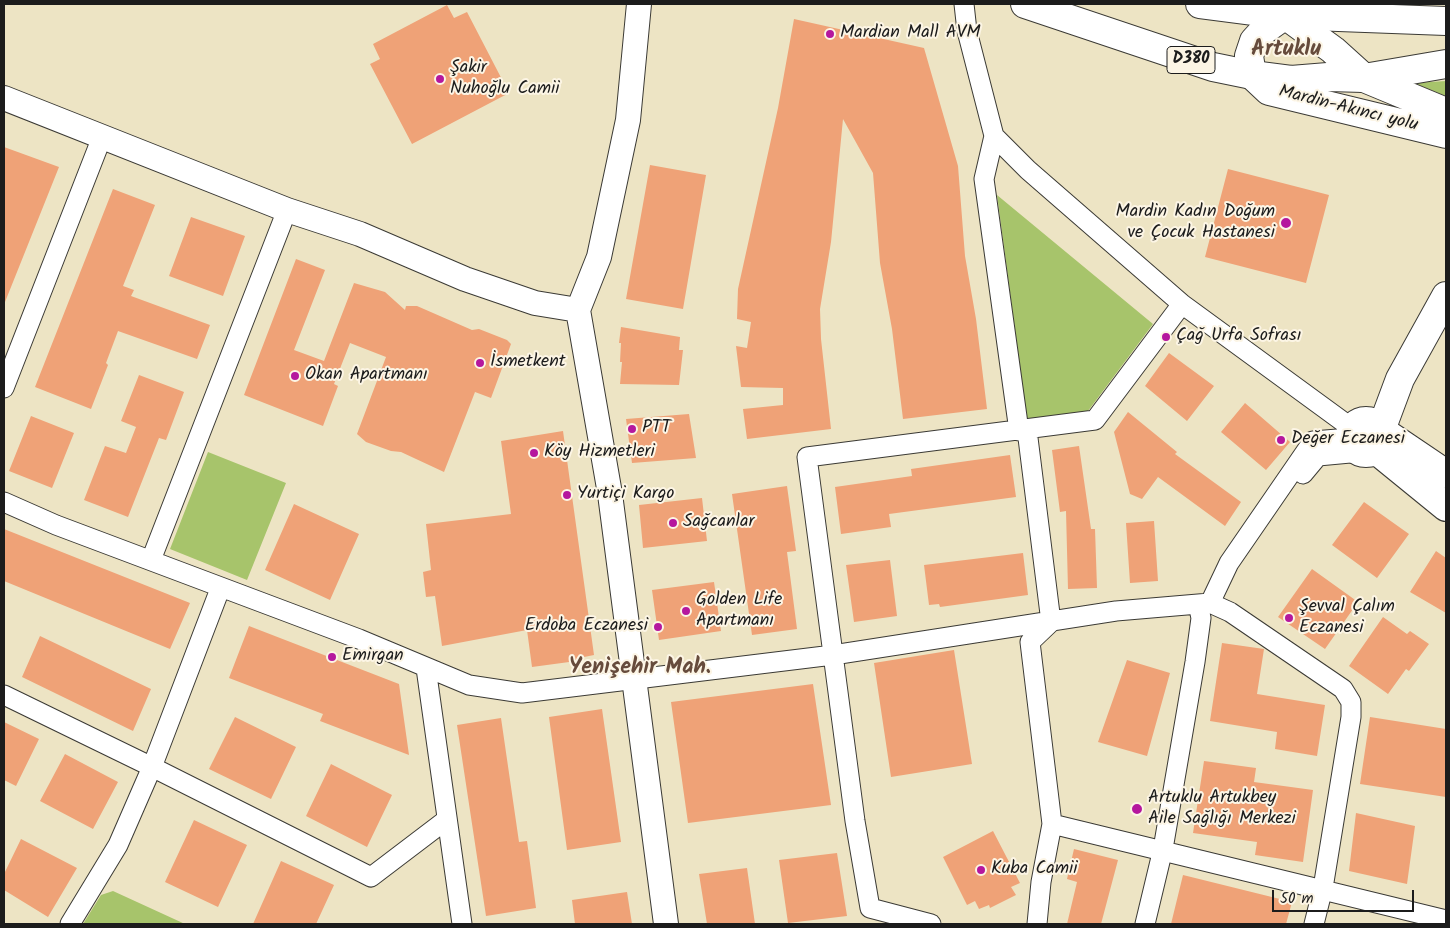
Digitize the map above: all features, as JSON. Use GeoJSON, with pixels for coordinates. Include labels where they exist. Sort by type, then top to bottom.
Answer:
{"type":"FeatureCollection","features":[{"type":"Feature","properties":{"kind":"main road","name":"D380"},"geometry":{"type":"LineString","coordinates":[[1025,4],[1260,83],[1291,80],[1364,78],[1446,64]]}},
{"type":"Feature","properties":{"kind":"main road"},"geometry":{"type":"LineString","coordinates":[[1200,4],[1285,15],[1339,10],[1446,21]]}},
{"type":"Feature","properties":{"kind":"main road"},"geometry":{"type":"LineString","coordinates":[[1260,83],[1248,56],[1254,42],[1264,30],[1285,15]]}},
{"type":"Feature","properties":{"kind":"main road","name":"Mardin-Akıncı yolu"},"geometry":{"type":"LineString","coordinates":[[1285,15],[1334,50],[1364,78],[1446,112]]}},
{"type":"Feature","properties":{"kind":"main road","name":"Mardin-Akıncı yolu"},"geometry":{"type":"LineString","coordinates":[[1260,83],[1446,134]]}},
{"type":"Feature","properties":{"kind":"main road"},"geometry":{"type":"LineString","coordinates":[[1364,440],[1446,296]]}},
{"type":"Feature","properties":{"kind":"main road"},"geometry":{"type":"LineString","coordinates":[[1364,440],[1446,474]]}},
{"type":"Feature","properties":{"kind":"main road"},"geometry":{"type":"LineString","coordinates":[[1364,440],[1446,506]]}},
{"type":"Feature","properties":{"kind":"street"},"geometry":{"type":"LineString","coordinates":[[639,4],[628,120],[598,258],[578,310],[610,494],[666,924]]}},
{"type":"Feature","properties":{"kind":"street"},"geometry":{"type":"LineString","coordinates":[[964,4],[967,31],[994,136],[984,179],[1051,622]]}},
{"type":"Feature","properties":{"kind":"street"},"geometry":{"type":"LineString","coordinates":[[4,98],[287,210],[360,234],[483,285],[535,303],[578,310]]}},
{"type":"Feature","properties":{"kind":"street"},"geometry":{"type":"LineString","coordinates":[[994,136],[1028,170],[1182,304],[1364,440]]}},
{"type":"Feature","properties":{"kind":"street"},"geometry":{"type":"LineString","coordinates":[[4,388],[102,137]]}},
{"type":"Feature","properties":{"kind":"street"},"geometry":{"type":"LineString","coordinates":[[151,560],[287,210]]}},
{"type":"Feature","properties":{"kind":"street"},"geometry":{"type":"LineString","coordinates":[[932,924],[870,908],[856,821],[807,458],[1095,420],[1182,304]]}},
{"type":"Feature","properties":{"kind":"street"},"geometry":{"type":"LineString","coordinates":[[1145,924],[1163,850],[1204,603],[1229,563],[1313,441],[1364,440]]}},
{"type":"Feature","properties":{"kind":"street"},"geometry":{"type":"LineString","coordinates":[[4,502],[56,525],[359,639],[469,684],[522,693],[833,655],[1116,611],[1204,603],[1230,612],[1343,689],[1351,702],[1351,718],[1323,888],[1314,924]]}},
{"type":"Feature","properties":{"kind":"street"},"geometry":{"type":"LineString","coordinates":[[70,924],[118,845],[152,767],[220,588]]}},
{"type":"Feature","properties":{"kind":"street"},"geometry":{"type":"LineString","coordinates":[[1037,924],[1041,882],[1052,824],[1030,642],[1051,622]]}},
{"type":"Feature","properties":{"kind":"street"},"geometry":{"type":"LineString","coordinates":[[426,668],[462,924]]}},
{"type":"Feature","properties":{"kind":"street"},"geometry":{"type":"LineString","coordinates":[[4,696],[152,767],[371,877],[446,820]]}},
{"type":"Feature","properties":{"kind":"street"},"geometry":{"type":"LineString","coordinates":[[1052,824],[1323,888],[1446,920]]}},
{"type":"Feature","properties":{"kind":"green space"},"geometry":{"type":"Polygon","coordinates":[[[1446,81],[1446,96],[1414,83],[1446,81]]]}},
{"type":"Feature","properties":{"kind":"green space"},"geometry":{"type":"Polygon","coordinates":[[[997,195],[1153,324],[1088,411],[1027,419],[997,195]]]}},
{"type":"Feature","properties":{"kind":"green space"},"geometry":{"type":"Polygon","coordinates":[[[208,452],[286,483],[247,580],[170,549],[208,452]]]}},
{"type":"Feature","properties":{"kind":"green space"},"geometry":{"type":"Polygon","coordinates":[[[113,891],[185,924],[83,924],[101,895],[113,891]]]}},
{"type":"Feature","properties":{"kind":"building","name":"Şakir Nuhoğlu Camii"},"geometry":{"type":"Polygon","coordinates":[[[447,5],[454,18],[467,12],[509,93],[412,144],[370,64],[380,59],[373,44],[447,5]]]}},
{"type":"Feature","properties":{"kind":"building"},"geometry":{"type":"Polygon","coordinates":[[[794,19],[924,48],[958,166],[965,256],[976,319],[987,409],[903,419],[892,329],[880,263],[873,173],[843,119],[831,242],[820,309],[821,339],[831,429],[747,439],[743,409],[783,405],[783,388],[741,387],[736,346],[747,348],[751,322],[737,319],[738,289],[778,108],[794,19]]]}},
{"type":"Feature","properties":{"kind":"building"},"geometry":{"type":"Polygon","coordinates":[[[4,147],[59,167],[5,302],[4,301],[4,147]]]}},
{"type":"Feature","properties":{"kind":"building"},"geometry":{"type":"Polygon","coordinates":[[[650,165],[706,175],[683,309],[626,299],[650,165]]]}},
{"type":"Feature","properties":{"kind":"building"},"geometry":{"type":"Polygon","coordinates":[[[1228,169],[1329,195],[1306,283],[1205,257],[1228,169]]]}},
{"type":"Feature","properties":{"kind":"building"},"geometry":{"type":"Polygon","coordinates":[[[113,189],[155,205],[123,286],[134,290],[131,296],[210,325],[197,359],[118,331],[106,363],[108,365],[91,409],[35,387],[113,189]]]}},
{"type":"Feature","properties":{"kind":"building"},"geometry":{"type":"Polygon","coordinates":[[[191,217],[245,236],[223,296],[169,276],[191,217]]]}},
{"type":"Feature","properties":{"kind":"building"},"geometry":{"type":"Polygon","coordinates":[[[296,259],[325,270],[294,350],[324,361],[354,283],[385,292],[405,310],[406,306],[417,306],[472,330],[479,329],[507,340],[511,344],[491,398],[475,392],[444,472],[401,452],[391,451],[366,442],[357,434],[386,357],[350,343],[334,384],[338,386],[323,426],[244,395],[296,259]]]}},
{"type":"Feature","properties":{"kind":"building"},"geometry":{"type":"Polygon","coordinates":[[[621,327],[680,337],[679,350],[683,350],[679,385],[620,384],[622,362],[620,362],[621,343],[619,343],[621,327]]]}},
{"type":"Feature","properties":{"kind":"building"},"geometry":{"type":"Polygon","coordinates":[[[1169,353],[1214,386],[1187,421],[1145,386],[1169,353]]]}},
{"type":"Feature","properties":{"kind":"building"},"geometry":{"type":"Polygon","coordinates":[[[139,375],[184,392],[166,440],[159,438],[128,517],[84,500],[105,446],[126,453],[136,427],[121,421],[139,375]]]}},
{"type":"Feature","properties":{"kind":"building"},"geometry":{"type":"Polygon","coordinates":[[[1245,403],[1290,442],[1266,470],[1221,432],[1245,403]]]}},
{"type":"Feature","properties":{"kind":"building"},"geometry":{"type":"Polygon","coordinates":[[[1128,412],[1177,452],[1175,454],[1241,502],[1225,526],[1158,477],[1142,499],[1130,494],[1114,432],[1128,412]]]}},
{"type":"Feature","properties":{"kind":"building"},"geometry":{"type":"Polygon","coordinates":[[[689,414],[696,458],[632,463],[626,419],[689,414]]]}},
{"type":"Feature","properties":{"kind":"building"},"geometry":{"type":"Polygon","coordinates":[[[31,416],[74,433],[52,488],[9,471],[31,416]]]}},
{"type":"Feature","properties":{"kind":"building"},"geometry":{"type":"Polygon","coordinates":[[[563,431],[594,655],[584,657],[584,660],[532,667],[527,630],[442,646],[435,596],[426,597],[423,572],[431,570],[426,524],[511,514],[501,441],[563,431]]]}},
{"type":"Feature","properties":{"kind":"building"},"geometry":{"type":"Polygon","coordinates":[[[1079,446],[1091,529],[1095,529],[1097,588],[1068,589],[1066,511],[1060,512],[1052,450],[1079,446]]]}},
{"type":"Feature","properties":{"kind":"building"},"geometry":{"type":"Polygon","coordinates":[[[1010,455],[1016,497],[889,514],[891,527],[841,534],[835,487],[912,476],[911,469],[1010,455]]]}},
{"type":"Feature","properties":{"kind":"building"},"geometry":{"type":"Polygon","coordinates":[[[787,486],[796,551],[787,552],[797,629],[752,635],[732,494],[787,486]]]}},
{"type":"Feature","properties":{"kind":"building","name":"Sağcanlar"},"geometry":{"type":"Polygon","coordinates":[[[702,498],[707,541],[643,548],[639,505],[702,498]]]}},
{"type":"Feature","properties":{"kind":"building"},"geometry":{"type":"Polygon","coordinates":[[[1364,502],[1409,534],[1377,578],[1332,545],[1364,502]]]}},
{"type":"Feature","properties":{"kind":"building"},"geometry":{"type":"Polygon","coordinates":[[[294,504],[359,534],[330,600],[265,570],[294,504]]]}},
{"type":"Feature","properties":{"kind":"building"},"geometry":{"type":"Polygon","coordinates":[[[1154,521],[1158,581],[1130,583],[1126,523],[1154,521]]]}},
{"type":"Feature","properties":{"kind":"building"},"geometry":{"type":"Polygon","coordinates":[[[4,529],[190,603],[170,649],[4,581],[4,529]]]}},
{"type":"Feature","properties":{"kind":"building"},"geometry":{"type":"Polygon","coordinates":[[[1436,551],[1446,558],[1446,613],[1410,592],[1436,551]]]}},
{"type":"Feature","properties":{"kind":"building"},"geometry":{"type":"Polygon","coordinates":[[[1023,553],[1028,595],[940,607],[939,604],[929,605],[924,565],[1023,553]]]}},
{"type":"Feature","properties":{"kind":"building"},"geometry":{"type":"Polygon","coordinates":[[[890,560],[897,616],[854,622],[846,565],[890,560]]]}},
{"type":"Feature","properties":{"kind":"building"},"geometry":{"type":"Polygon","coordinates":[[[1312,569],[1358,602],[1325,649],[1278,617],[1312,569]]]}},
{"type":"Feature","properties":{"kind":"building","name":"Golden Life Apartmanı"},"geometry":{"type":"Polygon","coordinates":[[[714,582],[721,631],[659,640],[652,590],[714,582]]]}},
{"type":"Feature","properties":{"kind":"building"},"geometry":{"type":"Polygon","coordinates":[[[1383,617],[1407,634],[1410,631],[1429,644],[1409,671],[1406,669],[1388,694],[1349,666],[1383,617]]]}},
{"type":"Feature","properties":{"kind":"building"},"geometry":{"type":"Polygon","coordinates":[[[249,626],[399,684],[409,755],[320,721],[323,714],[229,678],[249,626]]]}},
{"type":"Feature","properties":{"kind":"building"},"geometry":{"type":"Polygon","coordinates":[[[40,636],[151,689],[133,731],[22,677],[40,636]]]}},
{"type":"Feature","properties":{"kind":"building"},"geometry":{"type":"Polygon","coordinates":[[[1222,643],[1264,649],[1257,694],[1325,705],[1317,756],[1275,749],[1277,732],[1210,721],[1222,643]]]}},
{"type":"Feature","properties":{"kind":"building"},"geometry":{"type":"Polygon","coordinates":[[[954,650],[972,764],[891,777],[874,663],[954,650]]]}},
{"type":"Feature","properties":{"kind":"building"},"geometry":{"type":"Polygon","coordinates":[[[1127,660],[1170,673],[1147,756],[1098,742],[1127,660]]]}},
{"type":"Feature","properties":{"kind":"building"},"geometry":{"type":"Polygon","coordinates":[[[813,684],[831,805],[688,823],[671,702],[813,684]]]}},
{"type":"Feature","properties":{"kind":"building"},"geometry":{"type":"Polygon","coordinates":[[[602,709],[621,842],[567,850],[549,717],[602,709]]]}},
{"type":"Feature","properties":{"kind":"building"},"geometry":{"type":"Polygon","coordinates":[[[235,717],[296,747],[271,799],[209,769],[235,717]]]}},
{"type":"Feature","properties":{"kind":"building"},"geometry":{"type":"Polygon","coordinates":[[[1370,717],[1446,729],[1446,797],[1360,784],[1370,717]]]}},
{"type":"Feature","properties":{"kind":"building"},"geometry":{"type":"Polygon","coordinates":[[[501,718],[519,842],[527,841],[536,908],[486,916],[457,725],[501,718]]]}},
{"type":"Feature","properties":{"kind":"building"},"geometry":{"type":"Polygon","coordinates":[[[4,722],[39,739],[16,786],[4,780],[4,722]]]}},
{"type":"Feature","properties":{"kind":"building"},"geometry":{"type":"Polygon","coordinates":[[[65,754],[118,782],[93,829],[40,801],[65,754]]]}},
{"type":"Feature","properties":{"kind":"building"},"geometry":{"type":"Polygon","coordinates":[[[1204,761],[1256,768],[1254,782],[1313,790],[1303,862],[1255,855],[1257,842],[1193,833],[1204,761]]]}},
{"type":"Feature","properties":{"kind":"building"},"geometry":{"type":"Polygon","coordinates":[[[331,764],[392,795],[367,847],[306,816],[331,764]]]}},
{"type":"Feature","properties":{"kind":"building"},"geometry":{"type":"Polygon","coordinates":[[[1356,813],[1415,826],[1407,884],[1349,871],[1356,813]]]}},
{"type":"Feature","properties":{"kind":"building"},"geometry":{"type":"Polygon","coordinates":[[[194,820],[247,845],[218,907],[165,882],[194,820]]]}},
{"type":"Feature","properties":{"kind":"building","name":"Kuba Camii"},"geometry":{"type":"Polygon","coordinates":[[[993,831],[1020,883],[1011,887],[1016,895],[990,908],[989,905],[979,909],[975,901],[967,905],[943,857],[993,831]]]}},
{"type":"Feature","properties":{"kind":"building"},"geometry":{"type":"Polygon","coordinates":[[[21,839],[77,868],[48,917],[4,890],[4,874],[21,839]]]}},
{"type":"Feature","properties":{"kind":"building"},"geometry":{"type":"Polygon","coordinates":[[[1074,849],[1118,860],[1101,924],[1067,924],[1077,882],[1067,879],[1074,849]]]}},
{"type":"Feature","properties":{"kind":"building"},"geometry":{"type":"Polygon","coordinates":[[[837,853],[847,916],[788,923],[779,860],[837,853]]]}},
{"type":"Feature","properties":{"kind":"building"},"geometry":{"type":"Polygon","coordinates":[[[281,861],[334,885],[316,924],[253,924],[281,861]]]}},
{"type":"Feature","properties":{"kind":"building"},"geometry":{"type":"Polygon","coordinates":[[[747,868],[755,924],[707,924],[699,874],[747,868]]]}},
{"type":"Feature","properties":{"kind":"building"},"geometry":{"type":"Polygon","coordinates":[[[1183,875],[1292,902],[1286,924],[1171,924],[1183,875]]]}},
{"type":"Feature","properties":{"kind":"building"},"geometry":{"type":"Polygon","coordinates":[[[627,892],[632,924],[575,924],[572,900],[627,892]]]}},
{"type":"Feature","properties":{"kind":"place","name":"Mardian Mall AVM"},"geometry":{"type":"Point","coordinates":[830,34]}},
{"type":"Feature","properties":{"kind":"place","name":"Şakir Nuhoğlu Camii"},"geometry":{"type":"Point","coordinates":[440,79]}},
{"type":"Feature","properties":{"kind":"place","name":"Mardin Kadın Doğum ve Çocuk Hastanesi"},"geometry":{"type":"Point","coordinates":[1286,223]}},
{"type":"Feature","properties":{"kind":"place","name":"Çağ Urfa Sofrası"},"geometry":{"type":"Point","coordinates":[1166,337]}},
{"type":"Feature","properties":{"kind":"place","name":"İsmetkent"},"geometry":{"type":"Point","coordinates":[480,363]}},
{"type":"Feature","properties":{"kind":"place","name":"Okan Apartmanı"},"geometry":{"type":"Point","coordinates":[295,376]}},
{"type":"Feature","properties":{"kind":"place","name":"PTT"},"geometry":{"type":"Point","coordinates":[632,429]}},
{"type":"Feature","properties":{"kind":"place","name":"Değer Eczanesi"},"geometry":{"type":"Point","coordinates":[1281,440]}},
{"type":"Feature","properties":{"kind":"place","name":"Köy Hizmetleri"},"geometry":{"type":"Point","coordinates":[534,453]}},
{"type":"Feature","properties":{"kind":"place","name":"Yurtiçi Kargo"},"geometry":{"type":"Point","coordinates":[567,495]}},
{"type":"Feature","properties":{"kind":"place","name":"Sağcanlar"},"geometry":{"type":"Point","coordinates":[673,523]}},
{"type":"Feature","properties":{"kind":"place","name":"Golden Life Apartmanı"},"geometry":{"type":"Point","coordinates":[686,611]}},
{"type":"Feature","properties":{"kind":"place","name":"Şevval Çalım Eczanesi"},"geometry":{"type":"Point","coordinates":[1289,618]}},
{"type":"Feature","properties":{"kind":"place","name":"Erdoba Eczanesi"},"geometry":{"type":"Point","coordinates":[658,627]}},
{"type":"Feature","properties":{"kind":"place","name":"Emirgan"},"geometry":{"type":"Point","coordinates":[332,657]}},
{"type":"Feature","properties":{"kind":"place","name":"Artuklu Artukbey Aile Sağlığı Merkezi"},"geometry":{"type":"Point","coordinates":[1137,809]}},
{"type":"Feature","properties":{"kind":"place","name":"Kuba Camii"},"geometry":{"type":"Point","coordinates":[981,870]}},
{"type":"Feature","properties":{"kind":"district","name":"Artuklu"},"geometry":{"type":"Point","coordinates":[1286,51]}},
{"type":"Feature","properties":{"kind":"district","name":"Yenişehir Mah."},"geometry":{"type":"Point","coordinates":[640,669]}}]}
